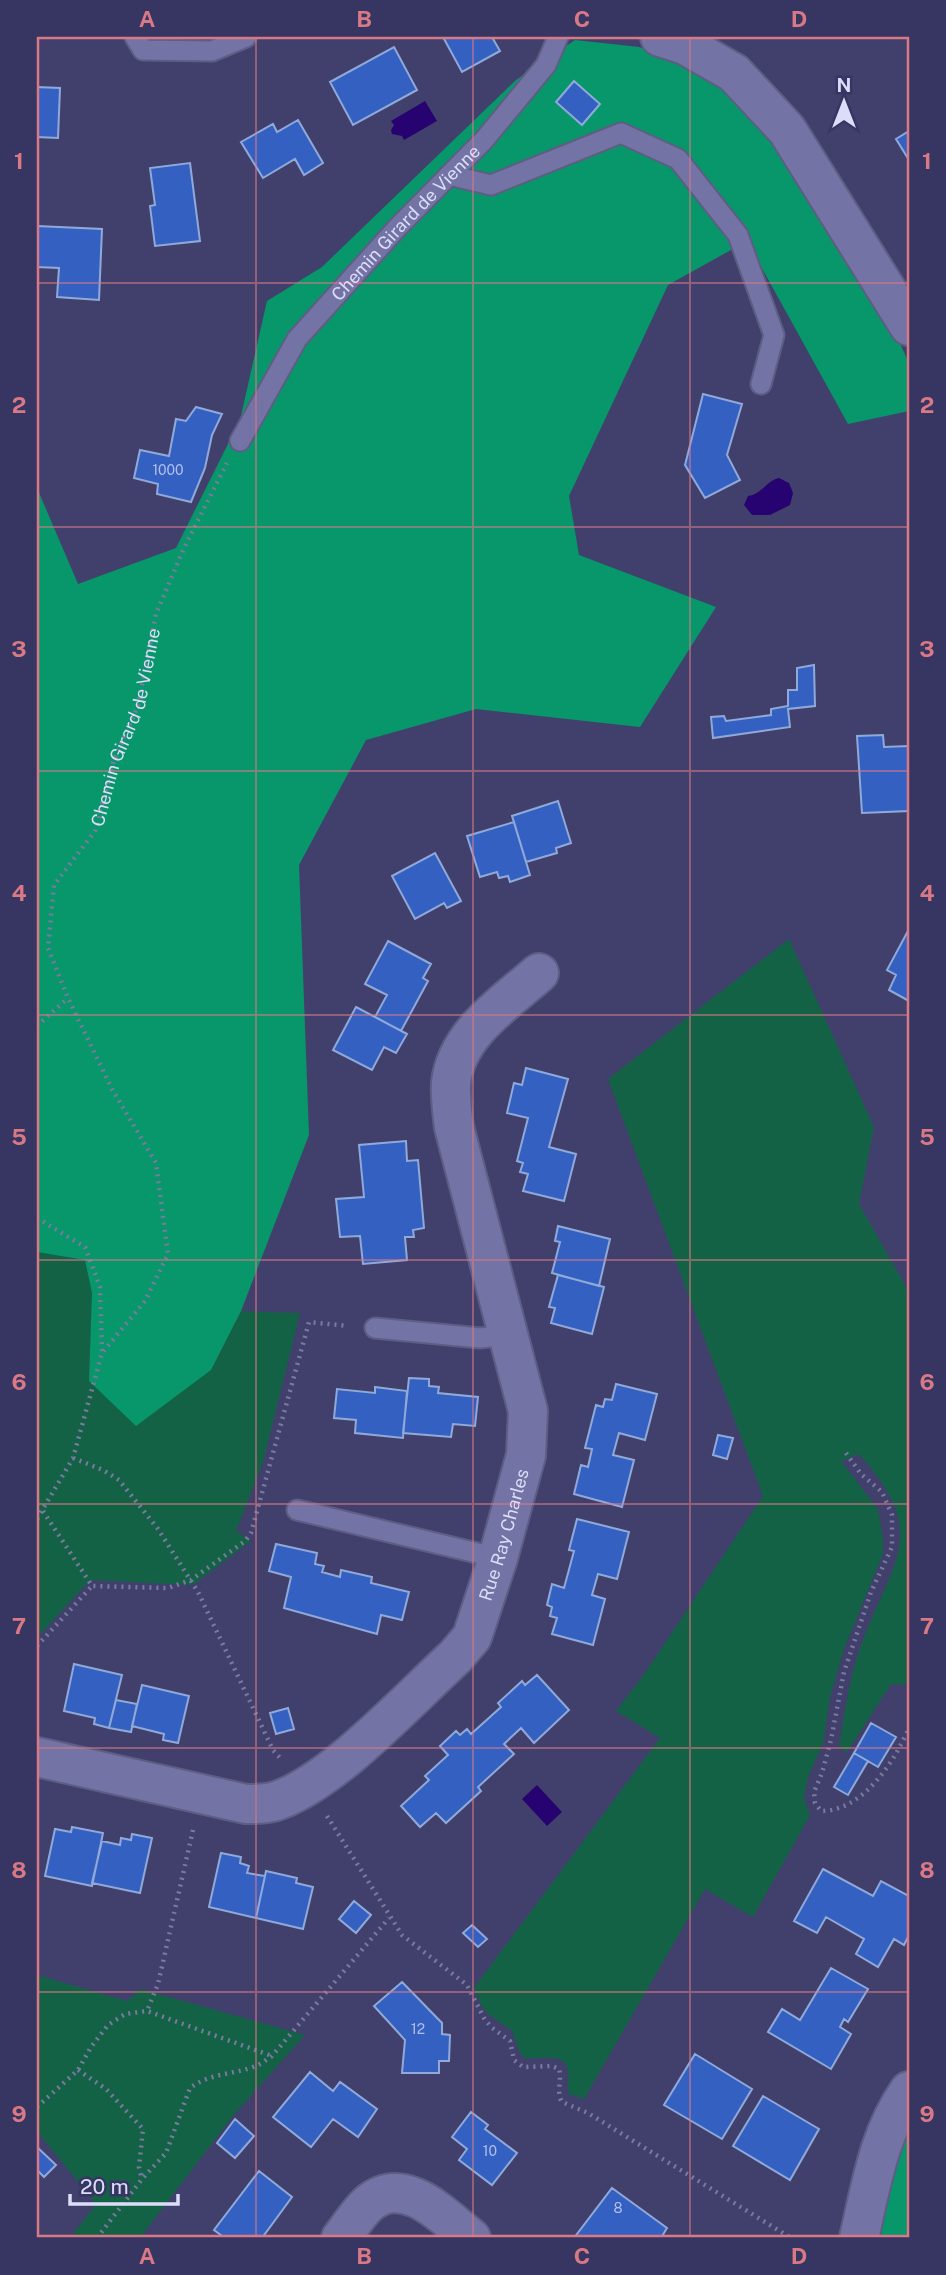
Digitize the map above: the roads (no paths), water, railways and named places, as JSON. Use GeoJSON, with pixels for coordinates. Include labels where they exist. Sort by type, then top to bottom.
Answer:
{"type":"FeatureCollection","features":[{"type":"Feature","properties":{"kind":"street"},"geometry":{"type":"LineString","coordinates":[[660,37],[685,45],[734,73],[787,130],[909,326]]}},
{"type":"Feature","properties":{"kind":"street","name":"Rue Ray Charles"},"geometry":{"type":"LineString","coordinates":[[37,1757],[246,1804],[278,1801],[305,1787],[336,1765],[455,1657],[472,1637],[498,1558],[526,1455],[529,1427],[528,1411],[509,1335],[454,1127],[452,1080],[465,1044],[480,1025],[539,973]]}},
{"type":"Feature","properties":{"kind":"street"},"geometry":{"type":"LineString","coordinates":[[859,2238],[879,2150],[897,2108],[909,2091]]}},
{"type":"Feature","properties":{"kind":"street"},"geometry":{"type":"LineString","coordinates":[[341,2238],[366,2206],[380,2196],[394,2193],[413,2196],[426,2202],[471,2238]]}},
{"type":"Feature","properties":{"kind":"lane"},"geometry":{"type":"LineString","coordinates":[[135,37],[143,50],[212,51],[246,37]]}},
{"type":"Feature","properties":{"kind":"lane","name":"Chemin Girard de Vienne"},"geometry":{"type":"LineString","coordinates":[[240,441],[297,339],[397,228],[484,140],[546,65],[558,37]]}},
{"type":"Feature","properties":{"kind":"lane"},"geometry":{"type":"LineString","coordinates":[[449,175],[491,185],[621,133],[678,159],[738,235],[774,335],[761,384]]}},
{"type":"Feature","properties":{"kind":"lane"},"geometry":{"type":"LineString","coordinates":[[375,1328],[480,1338],[509,1335]]}},
{"type":"Feature","properties":{"kind":"lane"},"geometry":{"type":"LineString","coordinates":[[297,1510],[498,1558]]}}]}
